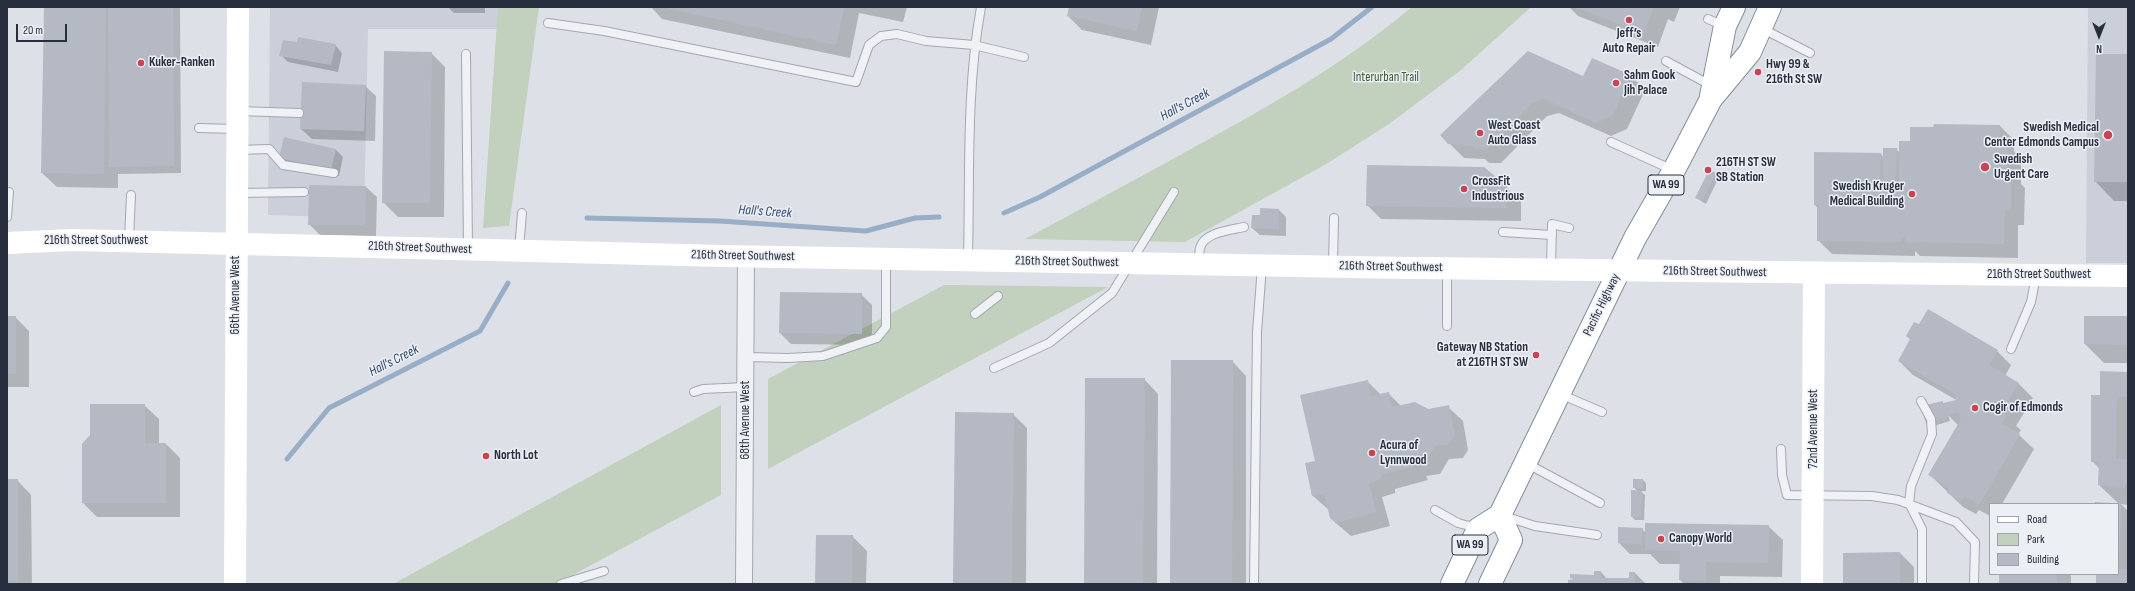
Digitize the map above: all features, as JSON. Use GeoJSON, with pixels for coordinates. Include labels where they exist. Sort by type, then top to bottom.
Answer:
{"type":"FeatureCollection","features":[{"type":"Feature","properties":{"kind":"main road","name":"66th Avenue West"},"geometry":{"type":"LineString","coordinates":[[235,584],[238,7]]}},
{"type":"Feature","properties":{"kind":"main road","name":"Pacific Highway"},"geometry":{"type":"LineString","coordinates":[[1500,515],[1635,238],[1674,170],[1712,93],[1750,52],[1770,7]]}},
{"type":"Feature","properties":{"kind":"main road","name":"Pacific Highway"},"geometry":{"type":"LineString","coordinates":[[1712,93],[1722,17]]}},
{"type":"Feature","properties":{"kind":"main road","name":"216th Street Southwest"},"geometry":{"type":"LineString","coordinates":[[7,243],[72,240],[746,256],[1262,266],[1814,274],[2128,276]]}},
{"type":"Feature","properties":{"kind":"main road","name":"72nd Avenue West"},"geometry":{"type":"LineString","coordinates":[[1812,584],[1814,274]]}},
{"type":"Feature","properties":{"kind":"main road","name":"WA 99"},"geometry":{"type":"LineString","coordinates":[[1452,584],[1478,529],[1500,515],[1511,540],[1490,584]]}},
{"type":"Feature","properties":{"kind":"street","name":"68th Avenue West"},"geometry":{"type":"LineString","coordinates":[[744,584],[746,256]]}},
{"type":"Feature","properties":{"kind":"lane"},"geometry":{"type":"LineString","coordinates":[[968,260],[970,98],[974,45],[981,7]]}},
{"type":"Feature","properties":{"kind":"lane"},"geometry":{"type":"LineString","coordinates":[[548,23],[604,31],[856,82],[869,45],[881,36],[897,34],[926,41],[974,45],[1024,57]]}},
{"type":"Feature","properties":{"kind":"lane"},"geometry":{"type":"LineString","coordinates":[[1761,28],[1810,53]]}},
{"type":"Feature","properties":{"kind":"lane"},"geometry":{"type":"LineString","coordinates":[[466,54],[468,249]]}},
{"type":"Feature","properties":{"kind":"lane"},"geometry":{"type":"LineString","coordinates":[[1666,61],[1712,93]]}},
{"type":"Feature","properties":{"kind":"lane"},"geometry":{"type":"LineString","coordinates":[[199,128],[237,120],[299,113]]}},
{"type":"Feature","properties":{"kind":"lane"},"geometry":{"type":"LineString","coordinates":[[1611,142],[1674,170]]}},
{"type":"Feature","properties":{"kind":"lane"},"geometry":{"type":"LineString","coordinates":[[237,150],[269,149],[282,165],[334,173]]}},
{"type":"Feature","properties":{"kind":"lane"},"geometry":{"type":"LineString","coordinates":[[7,217],[9,192]]}},
{"type":"Feature","properties":{"kind":"lane"},"geometry":{"type":"LineString","coordinates":[[236,193],[304,192]]}},
{"type":"Feature","properties":{"kind":"lane"},"geometry":{"type":"LineString","coordinates":[[994,368],[1049,343],[1112,293],[1174,192]]}},
{"type":"Feature","properties":{"kind":"lane"},"geometry":{"type":"LineString","coordinates":[[129,241],[131,195]]}},
{"type":"Feature","properties":{"kind":"lane"},"geometry":{"type":"LineString","coordinates":[[519,250],[522,213]]}},
{"type":"Feature","properties":{"kind":"lane"},"geometry":{"type":"LineString","coordinates":[[1333,267],[1334,218]]}},
{"type":"Feature","properties":{"kind":"lane"},"geometry":{"type":"LineString","coordinates":[[1551,269],[1552,224],[1569,228]]}},
{"type":"Feature","properties":{"kind":"lane"},"geometry":{"type":"LineString","coordinates":[[1199,264],[1200,247],[1205,239],[1222,232],[1244,227]]}},
{"type":"Feature","properties":{"kind":"lane"},"geometry":{"type":"LineString","coordinates":[[1503,232],[1552,235]]}},
{"type":"Feature","properties":{"kind":"lane"},"geometry":{"type":"LineString","coordinates":[[746,356],[788,358],[823,356],[877,338],[886,327],[886,259]]}},
{"type":"Feature","properties":{"kind":"lane"},"geometry":{"type":"LineString","coordinates":[[1254,584],[1257,332],[1262,266]]}},
{"type":"Feature","properties":{"kind":"lane"},"geometry":{"type":"LineString","coordinates":[[1447,268],[1447,326]]}},
{"type":"Feature","properties":{"kind":"lane"},"geometry":{"type":"LineString","coordinates":[[2011,349],[2031,302],[2036,275]]}},
{"type":"Feature","properties":{"kind":"lane"},"geometry":{"type":"LineString","coordinates":[[975,314],[998,296]]}},
{"type":"Feature","properties":{"kind":"lane"},"geometry":{"type":"LineString","coordinates":[[694,392],[703,389],[746,387]]}},
{"type":"Feature","properties":{"kind":"lane"},"geometry":{"type":"LineString","coordinates":[[1559,394],[1602,412]]}},
{"type":"Feature","properties":{"kind":"lane"},"geometry":{"type":"LineString","coordinates":[[1921,401],[1931,419],[1932,434],[1911,486],[1909,503],[1922,529],[1922,584]]}},
{"type":"Feature","properties":{"kind":"lane"},"geometry":{"type":"LineString","coordinates":[[1781,449],[1782,475],[1787,495],[1872,496],[1909,503],[1956,522],[1974,542],[1974,584]]}},
{"type":"Feature","properties":{"kind":"lane"},"geometry":{"type":"LineString","coordinates":[[1525,463],[1600,503]]}},
{"type":"Feature","properties":{"kind":"lane"},"geometry":{"type":"LineString","coordinates":[[1435,510],[1458,523],[1478,529]]}},
{"type":"Feature","properties":{"kind":"lane"},"geometry":{"type":"LineString","coordinates":[[1500,515],[1535,526],[1597,535]]}},
{"type":"Feature","properties":{"kind":"lane"},"geometry":{"type":"LineString","coordinates":[[561,584],[604,571]]}},
{"type":"Feature","properties":{"kind":"shaded area"},"geometry":{"type":"Polygon","coordinates":[[[270,7],[503,7],[502,29],[368,29],[364,218],[268,215],[270,7]]]}},
{"type":"Feature","properties":{"kind":"shaded area","name":"Swedish Medical Center Edmonds Campus"},"geometry":{"type":"Polygon","coordinates":[[[2088,7],[2128,7],[2128,263],[2086,263],[2088,7]]]}},
{"type":"Feature","properties":{"kind":"green space"},"geometry":{"type":"Polygon","coordinates":[[[498,7],[539,7],[509,226],[483,228],[498,7]]]}},
{"type":"Feature","properties":{"kind":"green space","name":"Interurban Trail"},"geometry":{"type":"Polygon","coordinates":[[[1412,7],[1531,7],[1461,70],[1389,124],[1328,163],[1185,242],[1025,239],[1272,104],[1357,49],[1412,7]]]}},
{"type":"Feature","properties":{"kind":"green space"},"geometry":{"type":"Polygon","coordinates":[[[944,285],[1108,287],[768,469],[768,379],[944,285]]]}},
{"type":"Feature","properties":{"kind":"green space"},"geometry":{"type":"Polygon","coordinates":[[[721,405],[721,495],[556,584],[393,584],[721,405]]]}},
{"type":"Feature","properties":{"kind":"building"},"geometry":{"type":"Polygon","coordinates":[[[44,7],[106,7],[104,174],[41,173],[44,7]]]}},
{"type":"Feature","properties":{"kind":"building","name":"Kuker-Ranken"},"geometry":{"type":"Polygon","coordinates":[[[108,7],[173,7],[174,166],[109,167],[108,7]]]}},
{"type":"Feature","properties":{"kind":"building"},"geometry":{"type":"Polygon","coordinates":[[[661,7],[844,7],[836,45],[661,7]]]}},
{"type":"Feature","properties":{"kind":"building"},"geometry":{"type":"Polygon","coordinates":[[[1069,7],[1142,7],[1137,31],[1067,16],[1069,7]]]}},
{"type":"Feature","properties":{"kind":"building","name":"Jeff’s Auto Repair"},"geometry":{"type":"Polygon","coordinates":[[[1575,7],[1653,7],[1644,34],[1575,7]]]}},
{"type":"Feature","properties":{"kind":"building"},"geometry":{"type":"Polygon","coordinates":[[[298,37],[336,44],[331,65],[279,56],[283,40],[297,42],[298,37]]]}},
{"type":"Feature","properties":{"kind":"building"},"geometry":{"type":"Polygon","coordinates":[[[384,51],[432,52],[430,203],[382,203],[384,51]]]}},
{"type":"Feature","properties":{"kind":"building"},"geometry":{"type":"Polygon","coordinates":[[[1528,51],[1583,76],[1592,58],[1631,75],[1613,115],[1596,123],[1544,99],[1533,102],[1487,149],[1474,149],[1474,146],[1448,144],[1440,135],[1528,51]]]}},
{"type":"Feature","properties":{"kind":"building"},"geometry":{"type":"Polygon","coordinates":[[[2096,54],[2128,54],[2128,182],[2094,182],[2096,54]]]}},
{"type":"Feature","properties":{"kind":"building"},"geometry":{"type":"Polygon","coordinates":[[[302,82],[366,85],[364,131],[300,129],[302,82]]]}},
{"type":"Feature","properties":{"kind":"building","name":"Swedish Kruger Medical Building"},"geometry":{"type":"Polygon","coordinates":[[[1934,124],[2000,125],[2000,143],[2008,143],[2007,173],[2011,173],[2011,211],[2005,211],[2004,244],[1905,242],[1905,238],[1901,238],[1901,242],[1817,241],[1817,205],[1814,205],[1814,152],[1881,153],[1880,182],[1883,182],[1883,148],[1897,148],[1895,182],[1899,182],[1899,141],[1910,141],[1910,127],[1933,127],[1934,124]]]}},
{"type":"Feature","properties":{"kind":"building"},"geometry":{"type":"Polygon","coordinates":[[[284,137],[336,149],[331,170],[279,158],[284,137]]]}},
{"type":"Feature","properties":{"kind":"building"},"geometry":{"type":"Polygon","coordinates":[[[1367,165],[1484,167],[1507,186],[1507,208],[1366,206],[1367,165]]]}},
{"type":"Feature","properties":{"kind":"building"},"geometry":{"type":"Polygon","coordinates":[[[1709,170],[1716,173],[1702,201],[1695,198],[1709,170]]]}},
{"type":"Feature","properties":{"kind":"building"},"geometry":{"type":"Polygon","coordinates":[[[309,185],[366,186],[365,225],[308,225],[309,185]]]}},
{"type":"Feature","properties":{"kind":"building"},"geometry":{"type":"Polygon","coordinates":[[[1260,208],[1279,209],[1279,229],[1251,228],[1252,215],[1260,215],[1260,208]]]}},
{"type":"Feature","properties":{"kind":"building"},"geometry":{"type":"Polygon","coordinates":[[[780,292],[862,293],[862,334],[779,333],[780,292]]]}},
{"type":"Feature","properties":{"kind":"building","name":"Cogir of Edmonds"},"geometry":{"type":"Polygon","coordinates":[[[1928,309],[1998,350],[1989,365],[2019,383],[2001,413],[2007,415],[2002,424],[2020,434],[1979,505],[1965,496],[1961,501],[1947,493],[1949,487],[1928,475],[1961,419],[1959,412],[1946,415],[1947,418],[1926,424],[1921,406],[1943,401],[1943,403],[1956,400],[1955,394],[1898,361],[1910,339],[1906,336],[1914,322],[1919,324],[1928,309]]]}},
{"type":"Feature","properties":{"kind":"building"},"geometry":{"type":"Polygon","coordinates":[[[7,316],[16,316],[16,374],[7,374],[7,316]]]}},
{"type":"Feature","properties":{"kind":"building"},"geometry":{"type":"Polygon","coordinates":[[[2084,316],[2128,316],[2128,345],[2084,344],[2084,316]]]}},
{"type":"Feature","properties":{"kind":"building"},"geometry":{"type":"Polygon","coordinates":[[[1171,360],[1233,360],[1232,584],[1170,584],[1171,360]]]}},
{"type":"Feature","properties":{"kind":"building"},"geometry":{"type":"Polygon","coordinates":[[[2100,371],[2128,372],[2128,397],[2117,397],[2116,459],[2128,459],[2128,485],[2125,485],[2125,488],[2098,485],[2099,462],[2091,462],[2091,395],[2100,395],[2100,371]]]}},
{"type":"Feature","properties":{"kind":"building"},"geometry":{"type":"Polygon","coordinates":[[[1085,378],[1145,378],[1143,584],[1084,584],[1085,378]]]}},
{"type":"Feature","properties":{"kind":"building","name":"Acura of Lynnwood"},"geometry":{"type":"Polygon","coordinates":[[[1368,380],[1371,396],[1389,392],[1392,407],[1415,402],[1428,409],[1449,405],[1455,436],[1448,445],[1435,446],[1426,460],[1413,462],[1415,466],[1381,475],[1381,479],[1369,483],[1376,512],[1336,523],[1330,518],[1324,494],[1312,496],[1305,463],[1315,461],[1300,395],[1368,380]]]}},
{"type":"Feature","properties":{"kind":"building"},"geometry":{"type":"Polygon","coordinates":[[[90,404],[145,404],[145,443],[166,443],[166,503],[82,503],[82,444],[90,435],[90,404]]]}},
{"type":"Feature","properties":{"kind":"building"},"geometry":{"type":"Polygon","coordinates":[[[955,412],[1014,413],[1012,584],[953,584],[955,412]]]}},
{"type":"Feature","properties":{"kind":"building"},"geometry":{"type":"Polygon","coordinates":[[[7,479],[18,479],[18,581],[7,581],[7,479]]]}},
{"type":"Feature","properties":{"kind":"building"},"geometry":{"type":"Polygon","coordinates":[[[1633,479],[1643,479],[1643,488],[1633,488],[1633,479]]]}},
{"type":"Feature","properties":{"kind":"building"},"geometry":{"type":"Polygon","coordinates":[[[1631,490],[1642,491],[1641,517],[1631,517],[1631,490]]]}},
{"type":"Feature","properties":{"kind":"building"},"geometry":{"type":"Polygon","coordinates":[[[2119,503],[2121,503],[2119,566],[2119,503]]]}},
{"type":"Feature","properties":{"kind":"building"},"geometry":{"type":"Polygon","coordinates":[[[1645,523],[1769,525],[1768,563],[1706,562],[1706,581],[1679,580],[1680,551],[1645,550],[1645,523]]]}},
{"type":"Feature","properties":{"kind":"building"},"geometry":{"type":"Polygon","coordinates":[[[1618,527],[1643,528],[1642,544],[1618,543],[1618,527]]]}},
{"type":"Feature","properties":{"kind":"building"},"geometry":{"type":"Polygon","coordinates":[[[816,535],[853,535],[852,584],[815,584],[816,535]]]}},
{"type":"Feature","properties":{"kind":"building"},"geometry":{"type":"Polygon","coordinates":[[[1900,552],[1900,584],[1843,584],[1843,553],[1900,552]]]}},
{"type":"Feature","properties":{"kind":"building"},"geometry":{"type":"Polygon","coordinates":[[[2119,569],[2128,569],[2128,584],[2096,584],[2096,575],[2119,575],[2119,569]]]}},
{"type":"Feature","properties":{"kind":"building"},"geometry":{"type":"Polygon","coordinates":[[[1594,571],[1601,571],[1601,578],[1629,578],[1629,572],[1635,572],[1635,584],[1568,584],[1568,580],[1575,579],[1570,578],[1570,574],[1594,575],[1594,571]]]}},
{"type":"Feature","properties":{"kind":"building"},"geometry":{"type":"Polygon","coordinates":[[[1999,575],[2057,575],[2057,584],[1999,584],[1999,575]]]}},
{"type":"Feature","properties":{"kind":"waterway","name":"Hall's Creek"},"geometry":{"type":"LineString","coordinates":[[1004,213],[1040,197],[1331,39],[1372,7]]}},
{"type":"Feature","properties":{"kind":"waterway","name":"Hall's Creek"},"geometry":{"type":"LineString","coordinates":[[587,218],[720,221],[866,231],[915,218],[939,217]]}},
{"type":"Feature","properties":{"kind":"waterway","name":"Hall's Creek"},"geometry":{"type":"LineString","coordinates":[[287,459],[329,408],[480,331],[508,283]]}},
{"type":"Feature","properties":{"kind":"place","name":"Jeff’s Auto Repair"},"geometry":{"type":"Point","coordinates":[1629,20]}},
{"type":"Feature","properties":{"kind":"place","name":"Kuker-Ranken"},"geometry":{"type":"Point","coordinates":[141,63]}},
{"type":"Feature","properties":{"kind":"place","name":"Hwy 99 & 216th St SW"},"geometry":{"type":"Point","coordinates":[1758,72]}},
{"type":"Feature","properties":{"kind":"place","name":"Sahm Gook Jih Palace"},"geometry":{"type":"Point","coordinates":[1616,83]}},
{"type":"Feature","properties":{"kind":"place","name":"West Coast Auto Glass"},"geometry":{"type":"Point","coordinates":[1480,133]}},
{"type":"Feature","properties":{"kind":"place","name":"Swedish Medical Center Edmonds Campus"},"geometry":{"type":"Point","coordinates":[2108,135]}},
{"type":"Feature","properties":{"kind":"place","name":"Swedish Urgent Care"},"geometry":{"type":"Point","coordinates":[1985,167]}},
{"type":"Feature","properties":{"kind":"place","name":"216TH ST SW SB Station"},"geometry":{"type":"Point","coordinates":[1708,170]}},
{"type":"Feature","properties":{"kind":"place","name":"CrossFit Industrious"},"geometry":{"type":"Point","coordinates":[1464,189]}},
{"type":"Feature","properties":{"kind":"place","name":"Swedish Kruger Medical Building"},"geometry":{"type":"Point","coordinates":[1912,194]}},
{"type":"Feature","properties":{"kind":"place","name":"Gateway NB Station at 216TH ST SW"},"geometry":{"type":"Point","coordinates":[1536,355]}},
{"type":"Feature","properties":{"kind":"place","name":"Cogir of Edmonds"},"geometry":{"type":"Point","coordinates":[1975,408]}},
{"type":"Feature","properties":{"kind":"place","name":"Acura of Lynnwood"},"geometry":{"type":"Point","coordinates":[1372,453]}},
{"type":"Feature","properties":{"kind":"place","name":"North Lot"},"geometry":{"type":"Point","coordinates":[486,456]}},
{"type":"Feature","properties":{"kind":"place","name":"Canopy World"},"geometry":{"type":"Point","coordinates":[1661,539]}}]}
